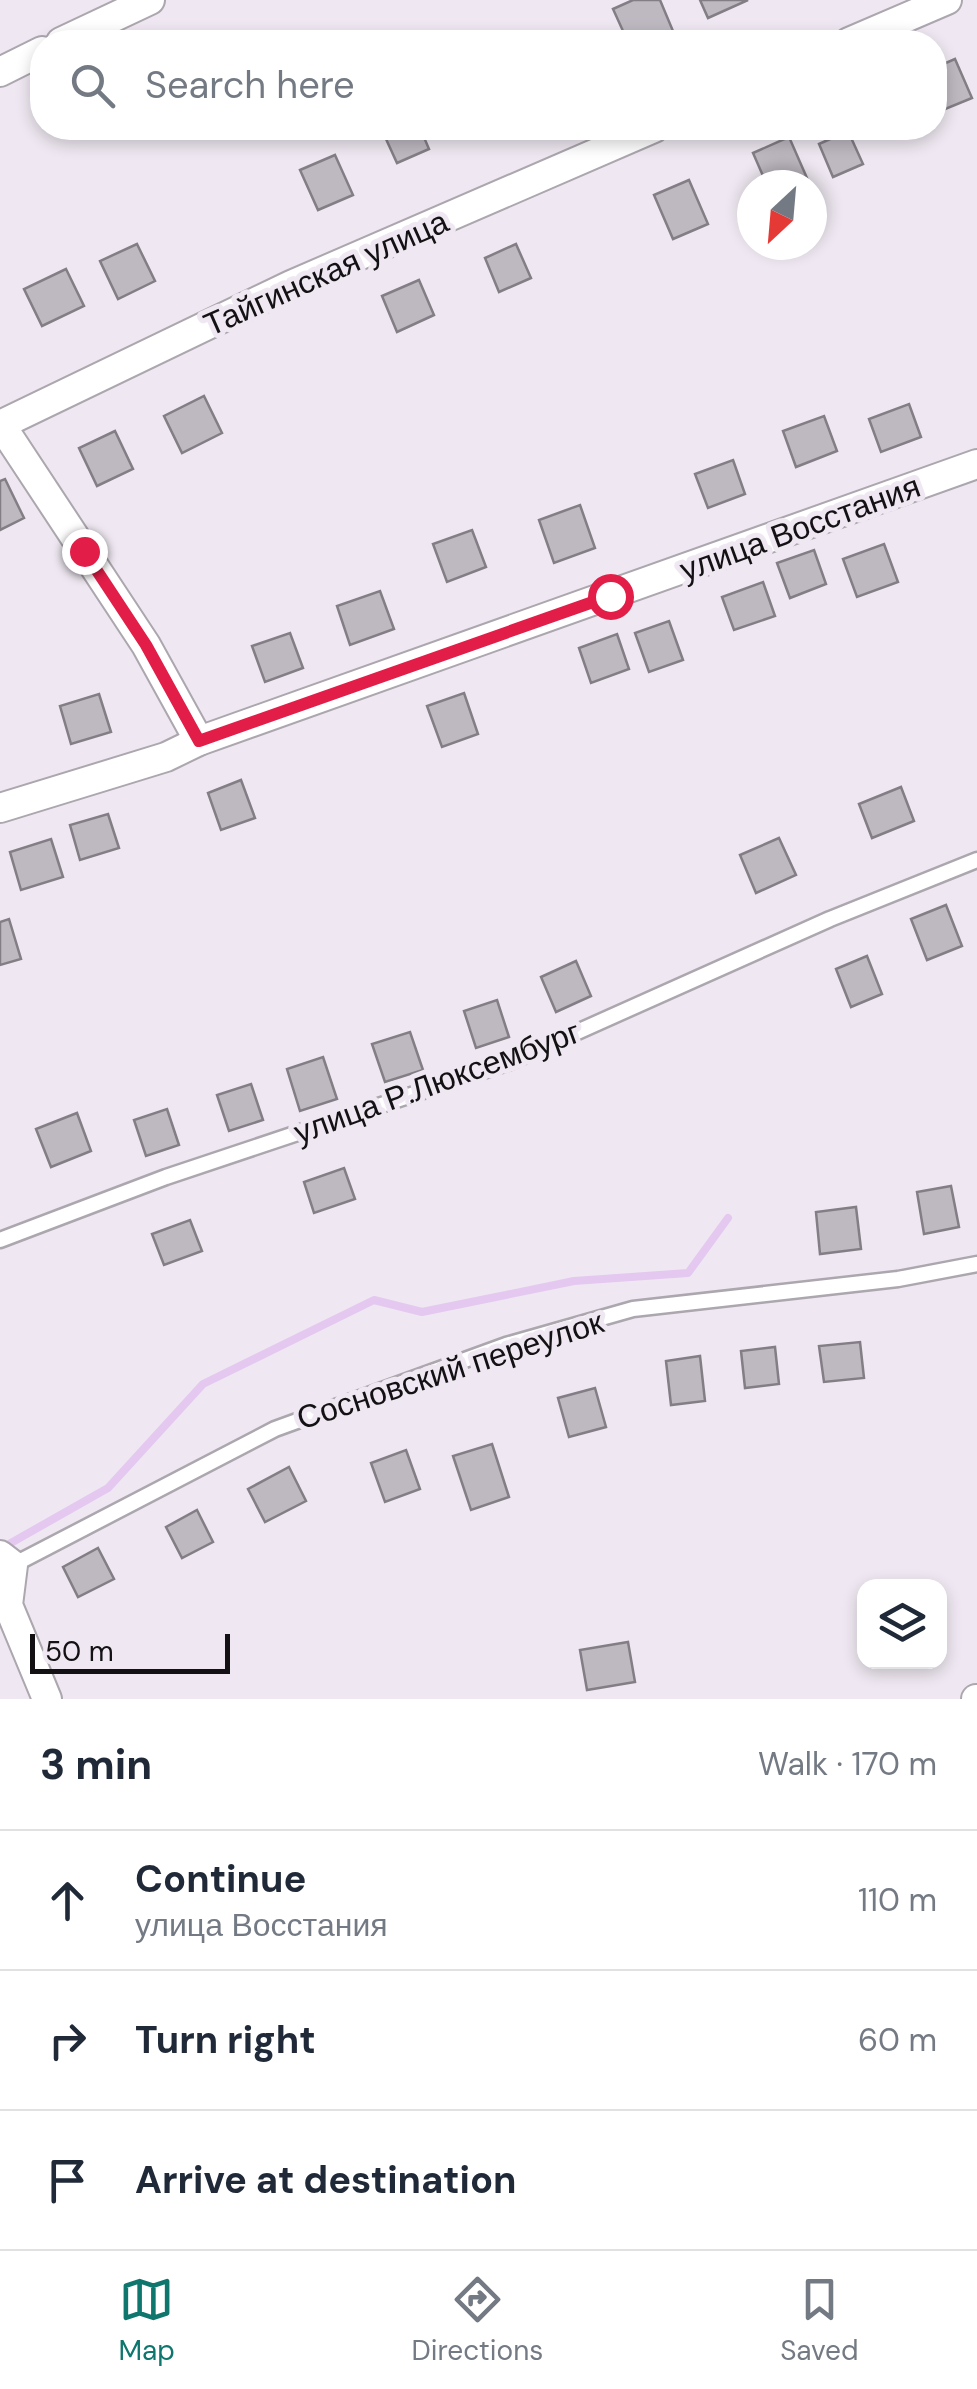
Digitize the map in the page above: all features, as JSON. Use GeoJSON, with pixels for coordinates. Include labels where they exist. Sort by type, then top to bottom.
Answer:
{"type":"FeatureCollection","features":[{"type":"Feature","properties":{"kind":"street"},"geometry":{"type":"LineString","coordinates":[[86,30],[150,0]]}},
{"type":"Feature","properties":{"kind":"street"},"geometry":{"type":"LineString","coordinates":[[877,30],[947,0]]}},
{"type":"Feature","properties":{"kind":"street"},"geometry":{"type":"LineString","coordinates":[[0,72],[30,57]]}},
{"type":"Feature","properties":{"kind":"street","name":"Тайгинская улица"},"geometry":{"type":"LineString","coordinates":[[0,425],[292,286],[627,140]]}},
{"type":"Feature","properties":{"kind":"street"},"geometry":{"type":"LineString","coordinates":[[0,425],[146,645],[199,741]]}},
{"type":"Feature","properties":{"kind":"street","name":"улица Восстания"},"geometry":{"type":"LineString","coordinates":[[0,808],[166,758],[199,741],[977,464]]}},
{"type":"Feature","properties":{"kind":"street"},"geometry":{"type":"LineString","coordinates":[[7,1560],[8,1605],[47,1699]]}},
{"type":"Feature","properties":{"kind":"lane","name":"улица Р.Люксембург"},"geometry":{"type":"LineString","coordinates":[[0,1240],[166,1177],[510,1062],[830,919],[977,860]]}},
{"type":"Feature","properties":{"kind":"lane","name":"Сосновский переулок"},"geometry":{"type":"LineString","coordinates":[[7,1560],[275,1428],[506,1345],[633,1310],[898,1278],[977,1264]]}},
{"type":"Feature","properties":{"kind":"building"},"geometry":{"type":"Polygon","coordinates":[[[633,0],[660,0],[673,30],[623,30],[613,9],[633,0]]]}},
{"type":"Feature","properties":{"kind":"building"},"geometry":{"type":"Polygon","coordinates":[[[700,0],[748,0],[708,18],[700,0]]]}},
{"type":"Feature","properties":{"kind":"building"},"geometry":{"type":"Polygon","coordinates":[[[955,59],[972,98],[947,108],[947,62],[955,59]]]}},
{"type":"Feature","properties":{"kind":"building"},"geometry":{"type":"Polygon","coordinates":[[[386,140],[425,140],[429,149],[397,163],[386,140]]]}},
{"type":"Feature","properties":{"kind":"building"},"geometry":{"type":"Polygon","coordinates":[[[790,140],[803,170],[760,170],[753,153],[790,140]]]}},
{"type":"Feature","properties":{"kind":"building"},"geometry":{"type":"Polygon","coordinates":[[[852,140],[863,164],[833,177],[819,144],[852,140]]]}},
{"type":"Feature","properties":{"kind":"building"},"geometry":{"type":"Polygon","coordinates":[[[335,155],[353,195],[318,210],[300,170],[335,155]]]}},
{"type":"Feature","properties":{"kind":"building"},"geometry":{"type":"Polygon","coordinates":[[[689,180],[708,224],[673,239],[654,195],[689,180]]]}},
{"type":"Feature","properties":{"kind":"building"},"geometry":{"type":"Polygon","coordinates":[[[137,244],[155,281],[118,299],[100,261],[137,244]]]}},
{"type":"Feature","properties":{"kind":"building"},"geometry":{"type":"Polygon","coordinates":[[[516,244],[531,278],[499,292],[485,258],[516,244]]]}},
{"type":"Feature","properties":{"kind":"building"},"geometry":{"type":"Polygon","coordinates":[[[66,269],[84,306],[42,326],[24,289],[66,269]]]}},
{"type":"Feature","properties":{"kind":"building"},"geometry":{"type":"Polygon","coordinates":[[[419,280],[434,315],[397,332],[382,296],[419,280]]]}},
{"type":"Feature","properties":{"kind":"building"},"geometry":{"type":"Polygon","coordinates":[[[204,396],[222,433],[182,453],[164,416],[204,396]]]}},
{"type":"Feature","properties":{"kind":"building"},"geometry":{"type":"Polygon","coordinates":[[[909,404],[921,437],[881,452],[869,419],[909,404]]]}},
{"type":"Feature","properties":{"kind":"building"},"geometry":{"type":"Polygon","coordinates":[[[824,416],[837,451],[796,467],[783,431],[824,416]]]}},
{"type":"Feature","properties":{"kind":"building"},"geometry":{"type":"Polygon","coordinates":[[[115,431],[133,469],[97,486],[79,448],[115,431]]]}},
{"type":"Feature","properties":{"kind":"building"},"geometry":{"type":"Polygon","coordinates":[[[733,460],[745,494],[708,508],[695,474],[733,460]]]}},
{"type":"Feature","properties":{"kind":"building"},"geometry":{"type":"Polygon","coordinates":[[[5,479],[24,518],[0,530],[0,481],[5,479]]]}},
{"type":"Feature","properties":{"kind":"building"},"geometry":{"type":"Polygon","coordinates":[[[580,505],[595,548],[554,563],[539,520],[580,505]]]}},
{"type":"Feature","properties":{"kind":"building"},"geometry":{"type":"Polygon","coordinates":[[[472,530],[486,567],[447,582],[433,544],[472,530]]]}},
{"type":"Feature","properties":{"kind":"building"},"geometry":{"type":"Polygon","coordinates":[[[884,544],[898,582],[857,597],[843,559],[884,544]]]}},
{"type":"Feature","properties":{"kind":"building"},"geometry":{"type":"Polygon","coordinates":[[[814,550],[826,584],[790,598],[777,563],[814,550]]]}},
{"type":"Feature","properties":{"kind":"building"},"geometry":{"type":"Polygon","coordinates":[[[763,582],[775,616],[734,630],[722,597],[763,582]]]}},
{"type":"Feature","properties":{"kind":"building"},"geometry":{"type":"Polygon","coordinates":[[[380,591],[394,629],[350,645],[337,606],[380,591]]]}},
{"type":"Feature","properties":{"kind":"building"},"geometry":{"type":"Polygon","coordinates":[[[669,621],[683,660],[649,672],[635,633],[669,621]]]}},
{"type":"Feature","properties":{"kind":"building"},"geometry":{"type":"Polygon","coordinates":[[[290,633],[303,668],[265,682],[252,646],[290,633]]]}},
{"type":"Feature","properties":{"kind":"building"},"geometry":{"type":"Polygon","coordinates":[[[617,634],[629,669],[591,683],[579,648],[617,634]]]}},
{"type":"Feature","properties":{"kind":"building"},"geometry":{"type":"Polygon","coordinates":[[[464,693],[478,734],[442,747],[427,706],[464,693]]]}},
{"type":"Feature","properties":{"kind":"building"},"geometry":{"type":"Polygon","coordinates":[[[99,694],[111,732],[71,744],[60,706],[99,694]]]}},
{"type":"Feature","properties":{"kind":"building"},"geometry":{"type":"Polygon","coordinates":[[[241,780],[255,818],[221,830],[208,793],[241,780]]]}},
{"type":"Feature","properties":{"kind":"building"},"geometry":{"type":"Polygon","coordinates":[[[901,787],[914,821],[872,838],[859,804],[901,787]]]}},
{"type":"Feature","properties":{"kind":"building"},"geometry":{"type":"Polygon","coordinates":[[[108,814],[119,848],[80,860],[70,825],[108,814]]]}},
{"type":"Feature","properties":{"kind":"building"},"geometry":{"type":"Polygon","coordinates":[[[779,838],[796,875],[756,893],[740,855],[779,838]]]}},
{"type":"Feature","properties":{"kind":"building"},"geometry":{"type":"Polygon","coordinates":[[[51,839],[63,877],[21,890],[10,852],[51,839]]]}},
{"type":"Feature","properties":{"kind":"building"},"geometry":{"type":"Polygon","coordinates":[[[946,905],[962,946],[927,960],[911,919],[946,905]]]}},
{"type":"Feature","properties":{"kind":"building"},"geometry":{"type":"Polygon","coordinates":[[[9,919],[21,959],[0,965],[0,922],[9,919]]]}},
{"type":"Feature","properties":{"kind":"building"},"geometry":{"type":"Polygon","coordinates":[[[867,956],[882,994],[851,1007],[836,969],[867,956]]]}},
{"type":"Feature","properties":{"kind":"building"},"geometry":{"type":"Polygon","coordinates":[[[576,961],[591,996],[556,1012],[541,977],[576,961]]]}},
{"type":"Feature","properties":{"kind":"building"},"geometry":{"type":"Polygon","coordinates":[[[497,1000],[509,1037],[476,1048],[464,1011],[497,1000]]]}},
{"type":"Feature","properties":{"kind":"building"},"geometry":{"type":"Polygon","coordinates":[[[410,1032],[423,1070],[385,1082],[372,1044],[410,1032]]]}},
{"type":"Feature","properties":{"kind":"building"},"geometry":{"type":"Polygon","coordinates":[[[323,1057],[337,1099],[300,1111],[287,1069],[323,1057]]]}},
{"type":"Feature","properties":{"kind":"building"},"geometry":{"type":"Polygon","coordinates":[[[251,1084],[263,1120],[229,1131],[217,1095],[251,1084]]]}},
{"type":"Feature","properties":{"kind":"building"},"geometry":{"type":"Polygon","coordinates":[[[167,1109],[179,1145],[146,1156],[134,1120],[167,1109]]]}},
{"type":"Feature","properties":{"kind":"building"},"geometry":{"type":"Polygon","coordinates":[[[77,1113],[91,1151],[51,1167],[36,1129],[77,1113]]]}},
{"type":"Feature","properties":{"kind":"building"},"geometry":{"type":"Polygon","coordinates":[[[344,1168],[355,1199],[314,1213],[304,1182],[344,1168]]]}},
{"type":"Feature","properties":{"kind":"building"},"geometry":{"type":"Polygon","coordinates":[[[951,1186],[959,1227],[924,1234],[917,1192],[951,1186]]]}},
{"type":"Feature","properties":{"kind":"building"},"geometry":{"type":"Polygon","coordinates":[[[856,1207],[861,1249],[820,1254],[816,1212],[856,1207]]]}},
{"type":"Feature","properties":{"kind":"building"},"geometry":{"type":"Polygon","coordinates":[[[190,1220],[202,1251],[164,1265],[152,1234],[190,1220]]]}},
{"type":"Feature","properties":{"kind":"building"},"geometry":{"type":"Polygon","coordinates":[[[860,1342],[864,1378],[824,1382],[819,1346],[860,1342]]]}},
{"type":"Feature","properties":{"kind":"building"},"geometry":{"type":"Polygon","coordinates":[[[775,1347],[779,1384],[745,1388],[741,1351],[775,1347]]]}},
{"type":"Feature","properties":{"kind":"building"},"geometry":{"type":"Polygon","coordinates":[[[700,1356],[705,1401],[671,1405],[666,1361],[700,1356]]]}},
{"type":"Feature","properties":{"kind":"building"},"geometry":{"type":"Polygon","coordinates":[[[595,1388],[606,1427],[569,1437],[558,1398],[595,1388]]]}},
{"type":"Feature","properties":{"kind":"building"},"geometry":{"type":"Polygon","coordinates":[[[492,1444],[509,1497],[471,1510],[453,1456],[492,1444]]]}},
{"type":"Feature","properties":{"kind":"building"},"geometry":{"type":"Polygon","coordinates":[[[406,1450],[420,1489],[385,1502],[371,1463],[406,1450]]]}},
{"type":"Feature","properties":{"kind":"building"},"geometry":{"type":"Polygon","coordinates":[[[289,1467],[306,1501],[265,1522],[248,1489],[289,1467]]]}},
{"type":"Feature","properties":{"kind":"building"},"geometry":{"type":"Polygon","coordinates":[[[197,1510],[213,1542],[182,1558],[166,1527],[197,1510]]]}},
{"type":"Feature","properties":{"kind":"building"},"geometry":{"type":"Polygon","coordinates":[[[98,1548],[114,1579],[78,1597],[63,1567],[98,1548]]]}},
{"type":"Feature","properties":{"kind":"building"},"geometry":{"type":"Polygon","coordinates":[[[628,1642],[635,1682],[587,1690],[580,1650],[628,1642]]]}},
{"type":"Feature","properties":{"kind":"waterway"},"geometry":{"type":"LineString","coordinates":[[2,1548],[108,1488],[203,1384],[374,1300],[422,1312],[574,1281],[688,1273],[728,1218]]}},
{"type":"Feature","properties":{"kind":"route"},"geometry":{"type":"LineString","coordinates":[[84,551],[146,645],[199,741],[610,596]]}}]}
